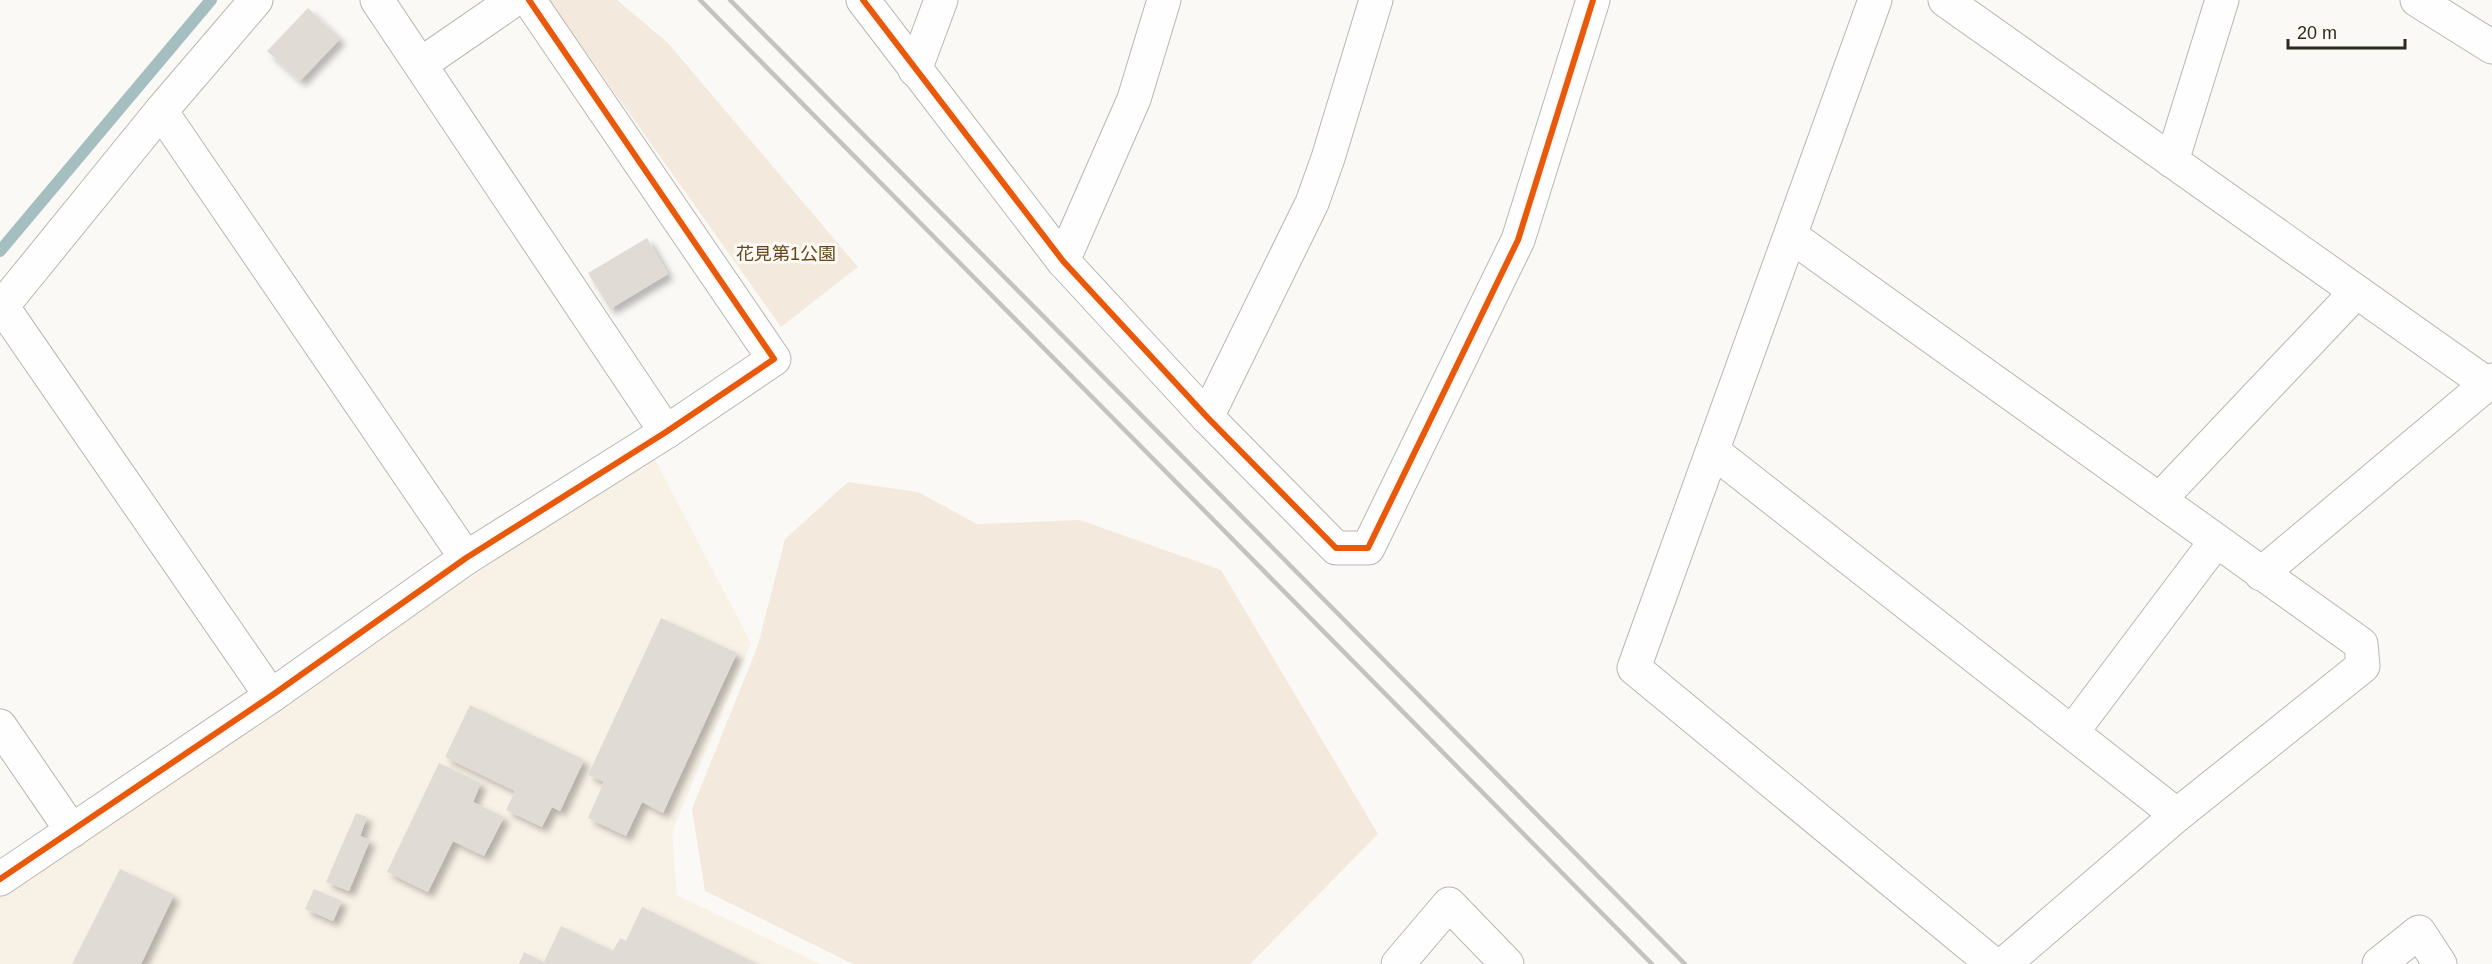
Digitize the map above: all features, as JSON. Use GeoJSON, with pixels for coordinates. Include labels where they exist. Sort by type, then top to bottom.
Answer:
{"type":"FeatureCollection","features":[{"type":"Feature","properties":{"kind":"street"},"geometry":{"type":"LineString","coordinates":[[256,0],[160,111],[1,308],[271,696]]}},
{"type":"Feature","properties":{"kind":"street"},"geometry":{"type":"LineString","coordinates":[[377,0],[666,432]]}},
{"type":"Feature","properties":{"kind":"street"},"geometry":{"type":"LineString","coordinates":[[421,64],[514,0]]}},
{"type":"Feature","properties":{"kind":"street"},"geometry":{"type":"LineString","coordinates":[[0,879],[271,696],[466,558],[666,432],[774,359],[529,0]]}},
{"type":"Feature","properties":{"kind":"street"},"geometry":{"type":"LineString","coordinates":[[863,0],[1063,261],[1207,417],[1336,548],[1368,548],[1518,240],[1593,0]]}},
{"type":"Feature","properties":{"kind":"street"},"geometry":{"type":"LineString","coordinates":[[915,70],[941,0]]}},
{"type":"Feature","properties":{"kind":"street"},"geometry":{"type":"LineString","coordinates":[[1063,261],[1134,99],[1164,0]]}},
{"type":"Feature","properties":{"kind":"street"},"geometry":{"type":"LineString","coordinates":[[1207,417],[1312,203],[1376,0]]}},
{"type":"Feature","properties":{"kind":"street"},"geometry":{"type":"LineString","coordinates":[[1875,0],[1634,668],[1993,964]]}},
{"type":"Feature","properties":{"kind":"street"},"geometry":{"type":"LineString","coordinates":[[1945,0],[2356,292],[2489,382],[2261,574]]}},
{"type":"Feature","properties":{"kind":"street"},"geometry":{"type":"LineString","coordinates":[[2172,161],[2222,0]]}},
{"type":"Feature","properties":{"kind":"street"},"geometry":{"type":"LineString","coordinates":[[2417,0],[2492,47]]}},
{"type":"Feature","properties":{"kind":"street"},"geometry":{"type":"LineString","coordinates":[[160,111],[466,558]]}},
{"type":"Feature","properties":{"kind":"street"},"geometry":{"type":"LineString","coordinates":[[1791,236],[2361,644],[2363,666],[2177,815],[2004,964]]}},
{"type":"Feature","properties":{"kind":"street"},"geometry":{"type":"LineString","coordinates":[[2160,499],[2356,292]]}},
{"type":"Feature","properties":{"kind":"street"},"geometry":{"type":"LineString","coordinates":[[1713,452],[2073,731],[2177,815]]}},
{"type":"Feature","properties":{"kind":"street"},"geometry":{"type":"LineString","coordinates":[[2073,731],[2216,542]]}},
{"type":"Feature","properties":{"kind":"street"},"geometry":{"type":"LineString","coordinates":[[0,726],[72,831]]}},
{"type":"Feature","properties":{"kind":"street"},"geometry":{"type":"LineString","coordinates":[[1398,964],[1449,904],[1507,964]]}},
{"type":"Feature","properties":{"kind":"street"},"geometry":{"type":"LineString","coordinates":[[2379,964],[2418,932],[2440,964]]}},
{"type":"Feature","properties":{"kind":"shaded area"},"geometry":{"type":"Polygon","coordinates":[[[652,454],[751,643],[672,832],[677,895],[820,964],[0,964],[0,895],[652,454]]]}},
{"type":"Feature","properties":{"kind":"green space","name":"花見第1公園"},"geometry":{"type":"Polygon","coordinates":[[[549,0],[617,0],[668,43],[858,267],[781,327],[549,0]]]}},
{"type":"Feature","properties":{"kind":"green space"},"geometry":{"type":"Polygon","coordinates":[[[848,482],[918,492],[977,524],[1080,520],[1221,570],[1378,834],[1250,964],[853,964],[705,891],[692,809],[758,645],[785,539],[848,482]]]}},
{"type":"Feature","properties":{"kind":"building"},"geometry":{"type":"Polygon","coordinates":[[[308,8],[340,39],[300,81],[267,51],[308,8]]]}},
{"type":"Feature","properties":{"kind":"building"},"geometry":{"type":"Polygon","coordinates":[[[647,238],[668,274],[610,309],[588,273],[647,238]]]}},
{"type":"Feature","properties":{"kind":"building"},"geometry":{"type":"Polygon","coordinates":[[[661,618],[737,653],[663,813],[642,802],[626,836],[588,818],[604,782],[588,775],[661,618]]]}},
{"type":"Feature","properties":{"kind":"building"},"geometry":{"type":"Polygon","coordinates":[[[470,705],[584,760],[560,811],[552,807],[542,827],[506,810],[515,791],[445,757],[470,705]]]}},
{"type":"Feature","properties":{"kind":"building"},"geometry":{"type":"Polygon","coordinates":[[[439,763],[481,783],[473,802],[504,817],[484,856],[453,841],[428,892],[387,872],[439,763]]]}},
{"type":"Feature","properties":{"kind":"building"},"geometry":{"type":"Polygon","coordinates":[[[356,813],[367,817],[360,836],[370,840],[349,891],[326,882],[356,813]]]}},
{"type":"Feature","properties":{"kind":"building"},"geometry":{"type":"Polygon","coordinates":[[[120,869],[174,895],[141,964],[72,964],[120,869]]]}},
{"type":"Feature","properties":{"kind":"building"},"geometry":{"type":"Polygon","coordinates":[[[314,889],[342,901],[333,921],[305,909],[314,889]]]}},
{"type":"Feature","properties":{"kind":"building"},"geometry":{"type":"Polygon","coordinates":[[[642,907],[758,964],[519,964],[524,952],[544,962],[561,926],[613,951],[620,938],[626,941],[642,907]]]}},
{"type":"Feature","properties":{"kind":"waterway"},"geometry":{"type":"LineString","coordinates":[[0,251],[211,0]]}},
{"type":"Feature","properties":{"kind":"railway"},"geometry":{"type":"LineString","coordinates":[[700,0],[1652,964]]}},
{"type":"Feature","properties":{"kind":"railway"},"geometry":{"type":"LineString","coordinates":[[730,0],[1685,964]]}},
{"type":"Feature","properties":{"kind":"cycle path"},"geometry":{"type":"LineString","coordinates":[[0,879],[271,696],[466,558],[666,432],[774,359],[529,0]]}},
{"type":"Feature","properties":{"kind":"cycle path"},"geometry":{"type":"LineString","coordinates":[[863,0],[1063,261],[1207,417],[1336,548],[1368,548],[1518,240],[1593,0]]}}]}
